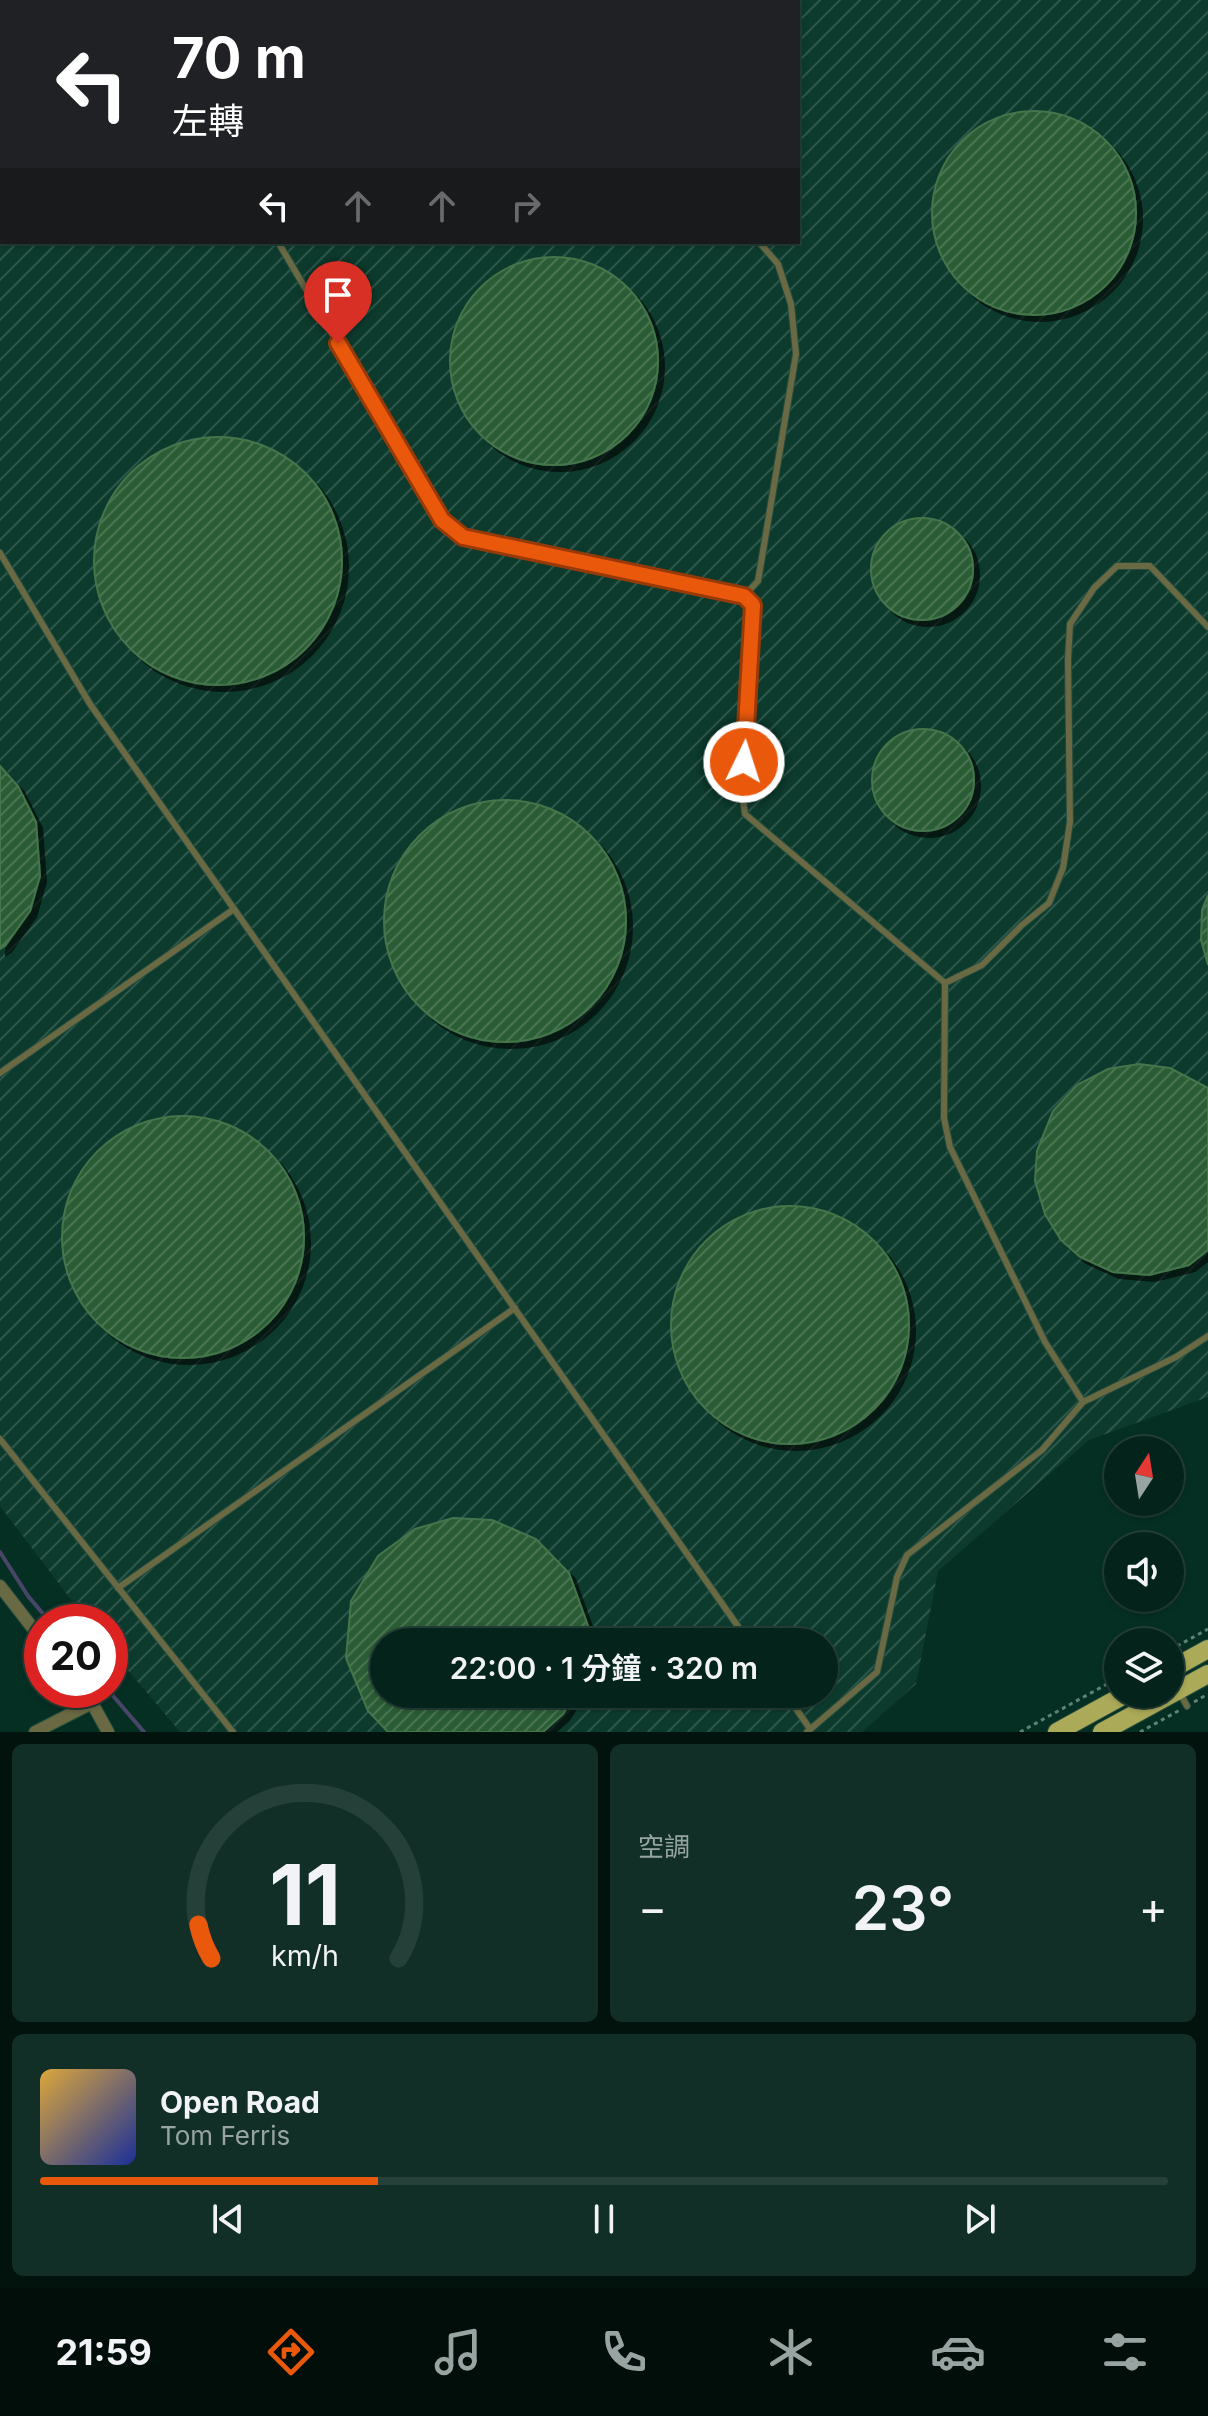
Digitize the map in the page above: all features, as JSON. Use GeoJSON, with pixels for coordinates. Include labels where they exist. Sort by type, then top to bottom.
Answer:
{"type":"FeatureCollection","features":[{"type":"Feature","properties":{"kind":"main road"},"geometry":{"type":"LineString","coordinates":[[1184,1676],[1208,1649]]}},
{"type":"Feature","properties":{"kind":"main road"},"geometry":{"type":"LineString","coordinates":[[1184,1682],[1208,1674]]}},
{"type":"Feature","properties":{"kind":"main road"},"geometry":{"type":"LineString","coordinates":[[1057,1732],[1104,1706]]}},
{"type":"Feature","properties":{"kind":"main road"},"geometry":{"type":"LineString","coordinates":[[1102,1732],[1140,1708]]}},
{"type":"Feature","properties":{"kind":"street"},"geometry":{"type":"LineString","coordinates":[[0,1586],[24,1617]]}},
{"type":"Feature","properties":{"kind":"street"},"geometry":{"type":"LineString","coordinates":[[35,1732],[82,1708]]}},
{"type":"Feature","properties":{"kind":"street"},"geometry":{"type":"LineString","coordinates":[[95,1708],[108,1732]]}},
{"type":"Feature","properties":{"kind":"lane"},"geometry":{"type":"LineString","coordinates":[[279,244],[442,520],[463,537],[744,596],[753,605],[742,793],[745,814],[945,983]]}},
{"type":"Feature","properties":{"kind":"lane"},"geometry":{"type":"LineString","coordinates":[[744,596],[758,581],[796,354],[791,304],[778,264],[761,244]]}},
{"type":"Feature","properties":{"kind":"lane"},"geometry":{"type":"LineString","coordinates":[[0,553],[90,704],[739,1628]]}},
{"type":"Feature","properties":{"kind":"lane"},"geometry":{"type":"LineString","coordinates":[[945,983],[982,965],[1049,903],[1063,868],[1070,822],[1070,624],[1094,588],[1117,566],[1150,566],[1208,627]]}},
{"type":"Feature","properties":{"kind":"lane"},"geometry":{"type":"LineString","coordinates":[[0,1073],[234,909]]}},
{"type":"Feature","properties":{"kind":"lane"},"geometry":{"type":"LineString","coordinates":[[945,983],[944,1118],[950,1147],[1045,1342],[1083,1402]]}},
{"type":"Feature","properties":{"kind":"lane"},"geometry":{"type":"LineString","coordinates":[[118,1588],[515,1308]]}},
{"type":"Feature","properties":{"kind":"lane"},"geometry":{"type":"LineString","coordinates":[[795,1708],[809,1731],[877,1672],[897,1577],[907,1555],[1042,1450],[1083,1402],[1176,1357],[1208,1336]]}},
{"type":"Feature","properties":{"kind":"lane"},"geometry":{"type":"LineString","coordinates":[[0,1439],[233,1732]]}},
{"type":"Feature","properties":{"kind":"path"},"geometry":{"type":"LineString","coordinates":[[1184,1642],[1208,1629]]}},
{"type":"Feature","properties":{"kind":"path"},"geometry":{"type":"LineString","coordinates":[[1020,1732],[1104,1686]]}},
{"type":"Feature","properties":{"kind":"path"},"geometry":{"type":"LineString","coordinates":[[1184,1687],[1208,1694]]}},
{"type":"Feature","properties":{"kind":"path"},"geometry":{"type":"LineString","coordinates":[[1140,1732],[1158,1708]]}},
{"type":"Feature","properties":{"kind":"shaded area"},"geometry":{"type":"Polygon","coordinates":[[[800,0],[1208,0],[1208,1397],[1089,1440],[938,1571],[916,1684],[862,1732],[180,1732],[128,1670],[128,1604],[74,1604],[0,1506],[0,244],[800,244],[800,0]]]}},
{"type":"Feature","properties":{"kind":"building"},"geometry":{"type":"Polygon","coordinates":[[[1034,111],[1073,119],[1091,128],[1106,141],[1119,156],[1128,174],[1136,213],[1128,252],[1119,270],[1106,285],[1091,298],[1073,307],[1034,315],[995,307],[977,298],[962,285],[949,270],[940,252],[932,213],[940,174],[949,156],[962,141],[977,128],[995,119],[1034,111]]]}},
{"type":"Feature","properties":{"kind":"building"},"geometry":{"type":"Polygon","coordinates":[[[554,257],[594,265],[628,287],[650,321],[658,361],[650,401],[628,435],[594,457],[554,465],[514,457],[480,435],[458,401],[450,361],[458,321],[480,287],[514,265],[554,257]]]}},
{"type":"Feature","properties":{"kind":"building"},"geometry":{"type":"Polygon","coordinates":[[[218,437],[242,439],[265,446],[306,473],[333,514],[340,537],[340,585],[333,608],[306,649],[265,676],[242,683],[218,685],[194,683],[171,676],[130,649],[103,608],[96,585],[94,561],[96,537],[103,514],[130,473],[171,446],[194,439],[218,437]]]}},
{"type":"Feature","properties":{"kind":"building"},"geometry":{"type":"Polygon","coordinates":[[[922,518],[942,522],[958,533],[969,549],[973,569],[969,589],[958,605],[942,616],[922,620],[902,616],[886,605],[875,589],[871,569],[875,549],[886,533],[902,522],[922,518]]]}},
{"type":"Feature","properties":{"kind":"building"},"geometry":{"type":"Polygon","coordinates":[[[923,729],[942,733],[959,744],[970,761],[974,780],[970,799],[959,816],[942,827],[923,831],[904,827],[887,816],[876,799],[872,780],[876,761],[887,744],[904,733],[923,729]]]}},
{"type":"Feature","properties":{"kind":"building"},"geometry":{"type":"Polygon","coordinates":[[[0,766],[18,786],[36,822],[40,876],[30,911],[0,949],[0,766]]]}},
{"type":"Feature","properties":{"kind":"building"},"geometry":{"type":"Polygon","coordinates":[[[505,800],[529,802],[551,809],[591,835],[617,875],[624,897],[624,945],[617,967],[591,1007],[551,1033],[529,1040],[505,1042],[481,1040],[459,1033],[419,1007],[393,967],[386,945],[384,921],[386,897],[393,875],[419,835],[459,809],[481,802],[505,800]]]}},
{"type":"Feature","properties":{"kind":"building"},"geometry":{"type":"Polygon","coordinates":[[[1208,895],[1208,965],[1201,940],[1202,910],[1208,895]]]}},
{"type":"Feature","properties":{"kind":"building"},"geometry":{"type":"Polygon","coordinates":[[[1139,1064],[1170,1068],[1208,1088],[1208,1250],[1189,1265],[1149,1275],[1113,1272],[1080,1257],[1061,1240],[1045,1214],[1035,1181],[1037,1151],[1053,1111],[1077,1085],[1108,1069],[1139,1064]]]}},
{"type":"Feature","properties":{"kind":"building"},"geometry":{"type":"Polygon","coordinates":[[[183,1116],[207,1118],[229,1125],[250,1136],[268,1152],[284,1170],[295,1191],[302,1213],[302,1261],[295,1283],[284,1304],[268,1322],[250,1338],[229,1349],[207,1356],[183,1358],[159,1356],[137,1349],[116,1338],[98,1322],[82,1304],[71,1283],[64,1261],[62,1237],[64,1213],[71,1191],[82,1170],[98,1152],[116,1136],[137,1125],[159,1118],[183,1116]]]}},
{"type":"Feature","properties":{"kind":"building"},"geometry":{"type":"Polygon","coordinates":[[[790,1206],[835,1215],[856,1226],[874,1241],[889,1259],[900,1280],[909,1325],[900,1370],[889,1391],[874,1409],[856,1424],[835,1435],[790,1444],[745,1435],[724,1424],[706,1409],[691,1391],[680,1370],[671,1325],[680,1280],[691,1259],[706,1241],[724,1226],[745,1215],[790,1206]]]}},
{"type":"Feature","properties":{"kind":"building"},"geometry":{"type":"Polygon","coordinates":[[[453,1518],[492,1520],[536,1539],[569,1573],[588,1628],[370,1628],[370,1708],[567,1708],[543,1732],[388,1732],[368,1711],[346,1658],[351,1601],[378,1556],[415,1529],[453,1518]]]}},
{"type":"Feature","properties":{"kind":"waterway"},"geometry":{"type":"LineString","coordinates":[[0,1552],[35,1604]]}},
{"type":"Feature","properties":{"kind":"waterway"},"geometry":{"type":"LineString","coordinates":[[123,1708],[144,1732]]}},
{"type":"Feature","properties":{"kind":"route"},"geometry":{"type":"LineString","coordinates":[[338,343],[442,520],[463,537],[744,596],[753,605],[744,762]]}}]}
